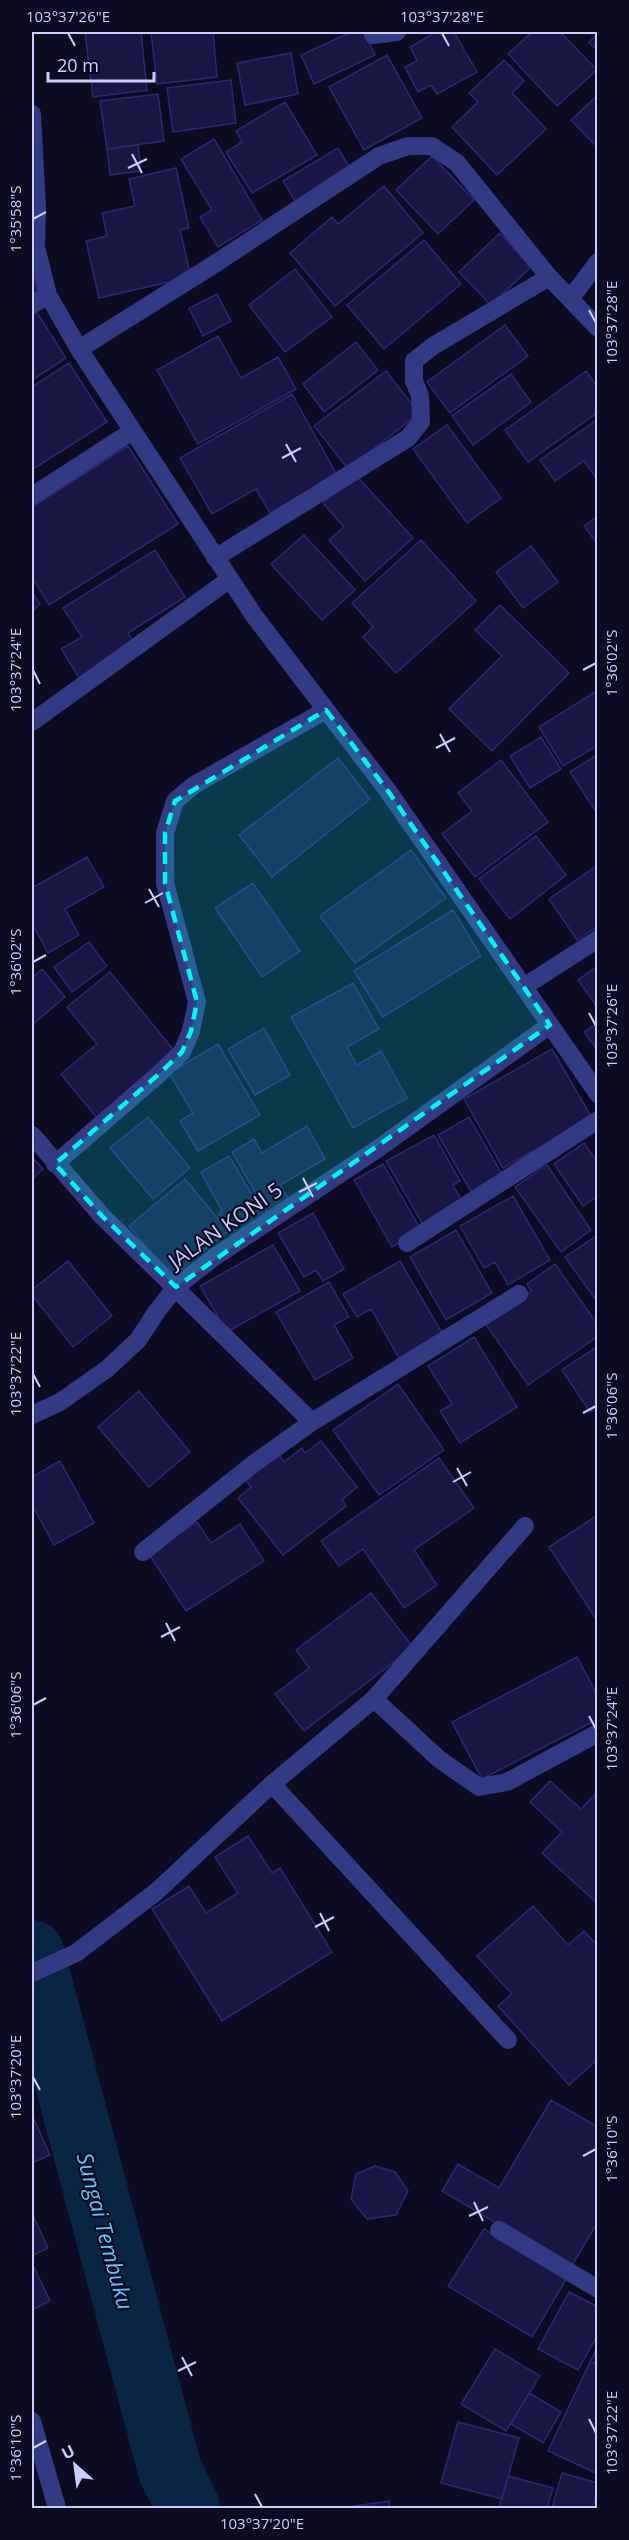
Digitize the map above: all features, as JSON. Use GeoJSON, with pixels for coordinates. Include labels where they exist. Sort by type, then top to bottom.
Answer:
{"type":"FeatureCollection","features":[{"type":"Feature","properties":{"kind":"street"},"geometry":{"type":"LineString","coordinates":[[373,35],[397,32]]}},
{"type":"Feature","properties":{"kind":"street"},"geometry":{"type":"LineString","coordinates":[[32,114],[38,208],[36,246],[48,295],[79,349],[131,432],[255,617],[388,791],[525,986],[597,1094]]}},
{"type":"Feature","properties":{"kind":"street"},"geometry":{"type":"LineString","coordinates":[[79,349],[213,266],[379,156],[408,146],[432,146],[457,163],[549,277],[597,328]]}},
{"type":"Feature","properties":{"kind":"street"},"geometry":{"type":"LineString","coordinates":[[570,299],[597,262]]}},
{"type":"Feature","properties":{"kind":"street"},"geometry":{"type":"LineString","coordinates":[[215,558],[408,438],[421,422],[420,396],[414,381],[414,361],[433,346],[549,277]]}},
{"type":"Feature","properties":{"kind":"street"},"geometry":{"type":"LineString","coordinates":[[32,305],[48,295]]}},
{"type":"Feature","properties":{"kind":"street"},"geometry":{"type":"LineString","coordinates":[[32,496],[131,432]]}},
{"type":"Feature","properties":{"kind":"street"},"geometry":{"type":"LineString","coordinates":[[32,722],[230,579]]}},
{"type":"Feature","properties":{"kind":"street"},"geometry":{"type":"LineString","coordinates":[[56,1164],[182,1052],[191,1031],[197,1002],[165,883],[165,833],[175,801],[194,786],[326,710]]}},
{"type":"Feature","properties":{"kind":"street"},"geometry":{"type":"LineString","coordinates":[[525,986],[597,939]]}},
{"type":"Feature","properties":{"kind":"street","name":"JALAN KONI 5"},"geometry":{"type":"LineString","coordinates":[[32,1415],[60,1402],[107,1369],[138,1340],[156,1311],[176,1287],[213,1258],[376,1150],[550,1025]]}},
{"type":"Feature","properties":{"kind":"street"},"geometry":{"type":"LineString","coordinates":[[407,1243],[597,1120]]}},
{"type":"Feature","properties":{"kind":"street"},"geometry":{"type":"LineString","coordinates":[[32,1136],[102,1216],[312,1422]]}},
{"type":"Feature","properties":{"kind":"street"},"geometry":{"type":"LineString","coordinates":[[142,1552],[252,1465],[312,1422],[519,1294]]}},
{"type":"Feature","properties":{"kind":"street"},"geometry":{"type":"LineString","coordinates":[[32,1973],[76,1953],[156,1892],[272,1784],[374,1699],[525,1526]]}},
{"type":"Feature","properties":{"kind":"street"},"geometry":{"type":"LineString","coordinates":[[374,1699],[439,1759],[479,1787],[507,1782],[597,1733]]}},
{"type":"Feature","properties":{"kind":"street"},"geometry":{"type":"LineString","coordinates":[[272,1784],[508,2040]]}},
{"type":"Feature","properties":{"kind":"street"},"geometry":{"type":"LineString","coordinates":[[499,2230],[597,2289]]}},
{"type":"Feature","properties":{"kind":"street"},"geometry":{"type":"LineString","coordinates":[[32,2421],[57,2508]]}},
{"type":"Feature","properties":{"kind":"highlighted area"},"geometry":{"type":"Polygon","coordinates":[[[326,710],[388,791],[550,1025],[176,1287],[102,1216],[55,1164],[182,1052],[191,1031],[197,1002],[165,883],[165,833],[175,801],[326,710]]]}},
{"type":"Feature","properties":{"kind":"building"},"geometry":{"type":"Polygon","coordinates":[[[85,32],[141,32],[147,90],[93,97],[85,32]]]}},
{"type":"Feature","properties":{"kind":"building"},"geometry":{"type":"Polygon","coordinates":[[[151,32],[213,32],[217,77],[157,84],[151,32]]]}},
{"type":"Feature","properties":{"kind":"building"},"geometry":{"type":"Polygon","coordinates":[[[351,32],[364,32],[375,55],[314,84],[301,55],[351,32]]]}},
{"type":"Feature","properties":{"kind":"building"},"geometry":{"type":"Polygon","coordinates":[[[436,32],[454,32],[477,72],[437,94],[431,85],[418,92],[405,67],[417,61],[410,47],[436,32]]]}},
{"type":"Feature","properties":{"kind":"building"},"geometry":{"type":"Polygon","coordinates":[[[532,32],[560,32],[597,70],[557,106],[508,54],[532,32]]]}},
{"type":"Feature","properties":{"kind":"building"},"geometry":{"type":"Polygon","coordinates":[[[598,34],[598,51],[589,42],[598,34]]]}},
{"type":"Feature","properties":{"kind":"building"},"geometry":{"type":"Polygon","coordinates":[[[291,53],[298,94],[245,105],[237,63],[291,53]]]}},
{"type":"Feature","properties":{"kind":"building"},"geometry":{"type":"Polygon","coordinates":[[[387,55],[422,118],[364,150],[329,87],[387,55]]]}},
{"type":"Feature","properties":{"kind":"building"},"geometry":{"type":"Polygon","coordinates":[[[504,60],[524,81],[512,93],[546,129],[497,175],[452,127],[478,102],[469,93],[504,60]]]}},
{"type":"Feature","properties":{"kind":"building"},"geometry":{"type":"Polygon","coordinates":[[[231,80],[236,123],[173,132],[167,88],[231,80]]]}},
{"type":"Feature","properties":{"kind":"building"},"geometry":{"type":"Polygon","coordinates":[[[158,94],[164,141],[107,149],[100,101],[158,94]]]}},
{"type":"Feature","properties":{"kind":"building"},"geometry":{"type":"Polygon","coordinates":[[[598,95],[598,148],[571,120],[598,95]]]}},
{"type":"Feature","properties":{"kind":"building"},"geometry":{"type":"Polygon","coordinates":[[[285,102],[317,155],[252,193],[226,152],[242,142],[236,131],[285,102]]]}},
{"type":"Feature","properties":{"kind":"building"},"geometry":{"type":"Polygon","coordinates":[[[214,139],[262,220],[218,247],[200,217],[212,210],[181,159],[214,139]]]}},
{"type":"Feature","properties":{"kind":"building"},"geometry":{"type":"Polygon","coordinates":[[[138,145],[141,171],[110,175],[107,149],[138,145]]]}},
{"type":"Feature","properties":{"kind":"building"},"geometry":{"type":"Polygon","coordinates":[[[338,148],[350,168],[295,201],[283,181],[338,148]]]}},
{"type":"Feature","properties":{"kind":"building"},"geometry":{"type":"Polygon","coordinates":[[[432,156],[474,200],[438,234],[396,190],[432,156]]]}},
{"type":"Feature","properties":{"kind":"building"},"geometry":{"type":"Polygon","coordinates":[[[176,168],[189,228],[180,230],[191,277],[99,298],[86,241],[107,236],[102,213],[135,206],[129,179],[176,168]]]}},
{"type":"Feature","properties":{"kind":"building"},"geometry":{"type":"Polygon","coordinates":[[[384,186],[423,233],[335,306],[290,253],[332,217],[338,224],[384,186]]]}},
{"type":"Feature","properties":{"kind":"building"},"geometry":{"type":"Polygon","coordinates":[[[500,233],[531,267],[491,305],[459,272],[500,233]]]}},
{"type":"Feature","properties":{"kind":"building"},"geometry":{"type":"Polygon","coordinates":[[[424,240],[461,284],[384,349],[347,305],[424,240]]]}},
{"type":"Feature","properties":{"kind":"building"},"geometry":{"type":"Polygon","coordinates":[[[32,253],[37,295],[32,296],[32,253]]]}},
{"type":"Feature","properties":{"kind":"building"},"geometry":{"type":"Polygon","coordinates":[[[295,269],[332,317],[285,352],[249,305],[295,269]]]}},
{"type":"Feature","properties":{"kind":"building"},"geometry":{"type":"Polygon","coordinates":[[[217,294],[231,321],[203,336],[189,308],[217,294]]]}},
{"type":"Feature","properties":{"kind":"building"},"geometry":{"type":"Polygon","coordinates":[[[34,308],[66,358],[32,380],[32,309],[34,308]]]}},
{"type":"Feature","properties":{"kind":"building"},"geometry":{"type":"Polygon","coordinates":[[[505,325],[528,356],[450,413],[427,382],[505,325]]]}},
{"type":"Feature","properties":{"kind":"building"},"geometry":{"type":"Polygon","coordinates":[[[218,336],[241,378],[278,357],[296,389],[198,444],[157,370],[218,336]]]}},
{"type":"Feature","properties":{"kind":"building"},"geometry":{"type":"Polygon","coordinates":[[[356,342],[378,370],[324,412],[303,384],[356,342]]]}},
{"type":"Feature","properties":{"kind":"building"},"geometry":{"type":"Polygon","coordinates":[[[69,363],[107,422],[32,470],[32,387],[69,363]]]}},
{"type":"Feature","properties":{"kind":"building"},"geometry":{"type":"Polygon","coordinates":[[[386,371],[419,413],[348,469],[314,426],[386,371]]]}},
{"type":"Feature","properties":{"kind":"building"},"geometry":{"type":"Polygon","coordinates":[[[586,371],[598,388],[598,412],[528,462],[505,430],[586,371]]]}},
{"type":"Feature","properties":{"kind":"building"},"geometry":{"type":"Polygon","coordinates":[[[511,374],[531,402],[473,445],[452,416],[511,374]]]}},
{"type":"Feature","properties":{"kind":"building"},"geometry":{"type":"Polygon","coordinates":[[[292,394],[337,475],[270,513],[256,489],[212,514],[180,458],[292,394]]]}},
{"type":"Feature","properties":{"kind":"building"},"geometry":{"type":"Polygon","coordinates":[[[598,419],[598,480],[584,461],[555,481],[540,460],[598,419]]]}},
{"type":"Feature","properties":{"kind":"building"},"geometry":{"type":"Polygon","coordinates":[[[447,425],[501,498],[467,523],[413,449],[447,425]]]}},
{"type":"Feature","properties":{"kind":"building"},"geometry":{"type":"Polygon","coordinates":[[[128,446],[178,524],[49,605],[32,577],[32,507],[128,446]]]}},
{"type":"Feature","properties":{"kind":"building"},"geometry":{"type":"Polygon","coordinates":[[[355,474],[413,538],[365,581],[329,540],[344,527],[323,503],[355,474]]]}},
{"type":"Feature","properties":{"kind":"building"},"geometry":{"type":"Polygon","coordinates":[[[598,516],[598,545],[584,526],[598,516]]]}},
{"type":"Feature","properties":{"kind":"building"},"geometry":{"type":"Polygon","coordinates":[[[304,535],[355,590],[322,620],[271,564],[304,535]]]}},
{"type":"Feature","properties":{"kind":"building"},"geometry":{"type":"Polygon","coordinates":[[[421,540],[476,601],[396,673],[363,637],[373,627],[352,603],[421,540]]]}},
{"type":"Feature","properties":{"kind":"building"},"geometry":{"type":"Polygon","coordinates":[[[531,546],[558,582],[523,608],[496,572],[531,546]]]}},
{"type":"Feature","properties":{"kind":"building"},"geometry":{"type":"Polygon","coordinates":[[[155,550],[185,597],[128,633],[135,645],[80,679],[61,649],[82,637],[63,608],[155,550]]]}},
{"type":"Feature","properties":{"kind":"building"},"geometry":{"type":"Polygon","coordinates":[[[32,593],[40,604],[32,611],[32,593]]]}},
{"type":"Feature","properties":{"kind":"building"},"geometry":{"type":"Polygon","coordinates":[[[500,605],[569,673],[492,751],[449,709],[502,656],[475,630],[500,605]]]}},
{"type":"Feature","properties":{"kind":"building"},"geometry":{"type":"Polygon","coordinates":[[[598,690],[598,745],[563,766],[539,727],[598,690]]]}},
{"type":"Feature","properties":{"kind":"building"},"geometry":{"type":"Polygon","coordinates":[[[541,737],[561,769],[530,788],[510,756],[541,737]]]}},
{"type":"Feature","properties":{"kind":"building"},"geometry":{"type":"Polygon","coordinates":[[[598,754],[598,815],[570,772],[598,754]]]}},
{"type":"Feature","properties":{"kind":"building"},"geometry":{"type":"Polygon","coordinates":[[[338,758],[370,799],[272,877],[239,835],[338,758]]]}},
{"type":"Feature","properties":{"kind":"building"},"geometry":{"type":"Polygon","coordinates":[[[501,760],[548,822],[475,877],[442,834],[472,811],[458,793],[501,760]]]}},
{"type":"Feature","properties":{"kind":"building"},"geometry":{"type":"Polygon","coordinates":[[[536,836],[566,875],[510,919],[479,879],[536,836]]]}},
{"type":"Feature","properties":{"kind":"building"},"geometry":{"type":"Polygon","coordinates":[[[411,850],[446,898],[355,963],[320,916],[411,850]]]}},
{"type":"Feature","properties":{"kind":"building"},"geometry":{"type":"Polygon","coordinates":[[[87,857],[104,887],[65,909],[79,935],[48,953],[32,923],[32,888],[87,857]]]}},
{"type":"Feature","properties":{"kind":"building"},"geometry":{"type":"Polygon","coordinates":[[[598,865],[598,926],[577,940],[549,899],[598,865]]]}},
{"type":"Feature","properties":{"kind":"building"},"geometry":{"type":"Polygon","coordinates":[[[253,883],[300,951],[262,977],[215,908],[253,883]]]}},
{"type":"Feature","properties":{"kind":"building"},"geometry":{"type":"Polygon","coordinates":[[[453,910],[481,956],[383,1017],[354,971],[453,910]]]}},
{"type":"Feature","properties":{"kind":"building"},"geometry":{"type":"Polygon","coordinates":[[[89,942],[107,966],[72,992],[54,967],[89,942]]]}},
{"type":"Feature","properties":{"kind":"building"},"geometry":{"type":"Polygon","coordinates":[[[598,966],[598,1008],[578,980],[598,966]]]}},
{"type":"Feature","properties":{"kind":"building"},"geometry":{"type":"Polygon","coordinates":[[[42,969],[65,997],[32,1025],[32,978],[42,969]]]}},
{"type":"Feature","properties":{"kind":"building"},"geometry":{"type":"Polygon","coordinates":[[[110,972],[176,1053],[97,1118],[61,1074],[97,1044],[67,1007],[110,972]]]}},
{"type":"Feature","properties":{"kind":"building"},"geometry":{"type":"Polygon","coordinates":[[[353,983],[379,1029],[347,1047],[357,1065],[381,1051],[407,1098],[353,1128],[291,1017],[353,983]]]}},
{"type":"Feature","properties":{"kind":"building"},"geometry":{"type":"Polygon","coordinates":[[[598,1023],[598,1051],[584,1032],[598,1023]]]}},
{"type":"Feature","properties":{"kind":"building"},"geometry":{"type":"Polygon","coordinates":[[[264,1028],[290,1075],[255,1095],[228,1049],[264,1028]]]}},
{"type":"Feature","properties":{"kind":"building"},"geometry":{"type":"Polygon","coordinates":[[[218,1044],[260,1115],[198,1151],[180,1121],[193,1113],[169,1073],[218,1044]]]}},
{"type":"Feature","properties":{"kind":"building"},"geometry":{"type":"Polygon","coordinates":[[[552,1049],[592,1118],[503,1168],[464,1099],[552,1049]]]}},
{"type":"Feature","properties":{"kind":"building"},"geometry":{"type":"Polygon","coordinates":[[[148,1117],[190,1168],[153,1199],[110,1148],[148,1117]]]}},
{"type":"Feature","properties":{"kind":"building"},"geometry":{"type":"Polygon","coordinates":[[[469,1117],[504,1178],[473,1195],[438,1135],[469,1117]]]}},
{"type":"Feature","properties":{"kind":"building"},"geometry":{"type":"Polygon","coordinates":[[[307,1126],[325,1159],[280,1185],[289,1200],[267,1213],[232,1152],[254,1139],[262,1153],[307,1126]]]}},
{"type":"Feature","properties":{"kind":"building"},"geometry":{"type":"Polygon","coordinates":[[[434,1135],[460,1181],[453,1185],[464,1205],[425,1228],[386,1161],[434,1135]]]}},
{"type":"Feature","properties":{"kind":"building"},"geometry":{"type":"Polygon","coordinates":[[[584,1143],[598,1163],[598,1196],[583,1206],[554,1164],[584,1143]]]}},
{"type":"Feature","properties":{"kind":"building"},"geometry":{"type":"Polygon","coordinates":[[[229,1156],[265,1217],[232,1235],[219,1213],[222,1211],[201,1172],[229,1156]]]}},
{"type":"Feature","properties":{"kind":"building"},"geometry":{"type":"Polygon","coordinates":[[[32,1157],[43,1169],[32,1179],[32,1157]]]}},
{"type":"Feature","properties":{"kind":"building"},"geometry":{"type":"Polygon","coordinates":[[[383,1164],[421,1230],[392,1247],[354,1180],[383,1164]]]}},
{"type":"Feature","properties":{"kind":"building"},"geometry":{"type":"Polygon","coordinates":[[[547,1165],[591,1230],[561,1252],[515,1187],[547,1165]]]}},
{"type":"Feature","properties":{"kind":"building"},"geometry":{"type":"Polygon","coordinates":[[[185,1179],[228,1231],[172,1277],[129,1226],[185,1179]]]}},
{"type":"Feature","properties":{"kind":"building"},"geometry":{"type":"Polygon","coordinates":[[[513,1196],[550,1260],[508,1285],[495,1262],[484,1268],[460,1226],[513,1196]]]}},
{"type":"Feature","properties":{"kind":"building"},"geometry":{"type":"Polygon","coordinates":[[[313,1213],[344,1269],[323,1281],[316,1270],[304,1277],[278,1233],[313,1213]]]}},
{"type":"Feature","properties":{"kind":"building"},"geometry":{"type":"Polygon","coordinates":[[[456,1230],[492,1293],[446,1320],[410,1257],[456,1230]]]}},
{"type":"Feature","properties":{"kind":"building"},"geometry":{"type":"Polygon","coordinates":[[[598,1235],[598,1303],[565,1257],[598,1235]]]}},
{"type":"Feature","properties":{"kind":"building"},"geometry":{"type":"Polygon","coordinates":[[[273,1245],[300,1291],[227,1332],[200,1286],[273,1245]]]}},
{"type":"Feature","properties":{"kind":"building"},"geometry":{"type":"Polygon","coordinates":[[[68,1261],[112,1316],[73,1347],[32,1295],[32,1290],[68,1261]]]}},
{"type":"Feature","properties":{"kind":"building"},"geometry":{"type":"Polygon","coordinates":[[[400,1261],[442,1333],[399,1358],[371,1309],[357,1317],[343,1294],[400,1261]]]}},
{"type":"Feature","properties":{"kind":"building"},"geometry":{"type":"Polygon","coordinates":[[[555,1264],[598,1325],[598,1336],[528,1385],[485,1323],[531,1291],[527,1284],[555,1264]]]}},
{"type":"Feature","properties":{"kind":"building"},"geometry":{"type":"Polygon","coordinates":[[[329,1282],[349,1317],[334,1325],[353,1358],[315,1380],[276,1312],[329,1282]]]}},
{"type":"Feature","properties":{"kind":"building"},"geometry":{"type":"Polygon","coordinates":[[[474,1337],[517,1407],[460,1443],[440,1411],[452,1404],[428,1366],[474,1337]]]}},
{"type":"Feature","properties":{"kind":"building"},"geometry":{"type":"Polygon","coordinates":[[[598,1346],[598,1407],[590,1412],[562,1370],[598,1346]]]}},
{"type":"Feature","properties":{"kind":"building"},"geometry":{"type":"Polygon","coordinates":[[[398,1384],[444,1450],[379,1495],[333,1430],[398,1384]]]}},
{"type":"Feature","properties":{"kind":"building"},"geometry":{"type":"Polygon","coordinates":[[[139,1391],[190,1452],[149,1487],[98,1427],[139,1391]]]}},
{"type":"Feature","properties":{"kind":"building"},"geometry":{"type":"Polygon","coordinates":[[[321,1441],[357,1487],[342,1500],[346,1506],[283,1555],[238,1498],[251,1487],[243,1477],[277,1452],[284,1462],[302,1448],[305,1453],[321,1441]]]}},
{"type":"Feature","properties":{"kind":"building"},"geometry":{"type":"Polygon","coordinates":[[[439,1458],[474,1508],[414,1550],[437,1585],[404,1608],[363,1549],[339,1566],[321,1541],[439,1458]]]}},
{"type":"Feature","properties":{"kind":"building"},"geometry":{"type":"Polygon","coordinates":[[[60,1461],[94,1523],[54,1545],[32,1505],[32,1477],[60,1461]]]}},
{"type":"Feature","properties":{"kind":"building"},"geometry":{"type":"Polygon","coordinates":[[[598,1515],[598,1622],[549,1547],[598,1515]]]}},
{"type":"Feature","properties":{"kind":"building"},"geometry":{"type":"Polygon","coordinates":[[[197,1522],[211,1543],[240,1524],[264,1561],[186,1611],[149,1554],[197,1522]]]}},
{"type":"Feature","properties":{"kind":"building"},"geometry":{"type":"Polygon","coordinates":[[[371,1593],[413,1647],[304,1731],[275,1694],[309,1668],[296,1650],[371,1593]]]}},
{"type":"Feature","properties":{"kind":"building"},"geometry":{"type":"Polygon","coordinates":[[[577,1657],[598,1696],[598,1719],[482,1779],[452,1722],[577,1657]]]}},
{"type":"Feature","properties":{"kind":"building"},"geometry":{"type":"Polygon","coordinates":[[[550,1781],[581,1809],[598,1791],[598,1904],[542,1853],[562,1832],[530,1802],[550,1781]]]}},
{"type":"Feature","properties":{"kind":"building"},"geometry":{"type":"Polygon","coordinates":[[[248,1836],[272,1873],[280,1868],[332,1952],[222,2021],[152,1909],[189,1886],[206,1913],[238,1893],[215,1857],[248,1836]]]}},
{"type":"Feature","properties":{"kind":"building"},"geometry":{"type":"Polygon","coordinates":[[[533,1906],[568,1945],[584,1931],[598,1946],[598,2059],[569,2085],[498,2006],[512,1994],[477,1956],[533,1906]]]}},
{"type":"Feature","properties":{"kind":"building"},"geometry":{"type":"Polygon","coordinates":[[[551,2100],[598,2127],[598,2222],[571,2267],[442,2191],[458,2164],[499,2188],[551,2100]]]}},
{"type":"Feature","properties":{"kind":"building"},"geometry":{"type":"Polygon","coordinates":[[[32,2117],[50,2155],[32,2163],[32,2117]]]}},
{"type":"Feature","properties":{"kind":"building"},"geometry":{"type":"Polygon","coordinates":[[[375,2166],[395,2172],[408,2191],[396,2215],[367,2219],[351,2199],[356,2174],[375,2166]]]}},
{"type":"Feature","properties":{"kind":"building"},"geometry":{"type":"Polygon","coordinates":[[[32,2213],[48,2248],[32,2256],[32,2213]]]}},
{"type":"Feature","properties":{"kind":"building"},"geometry":{"type":"Polygon","coordinates":[[[484,2229],[567,2278],[532,2337],[448,2286],[484,2229]]]}},
{"type":"Feature","properties":{"kind":"building"},"geometry":{"type":"Polygon","coordinates":[[[32,2263],[50,2301],[32,2310],[32,2263]]]}},
{"type":"Feature","properties":{"kind":"building"},"geometry":{"type":"Polygon","coordinates":[[[569,2292],[598,2307],[598,2334],[578,2370],[538,2349],[569,2292]]]}},
{"type":"Feature","properties":{"kind":"building"},"geometry":{"type":"Polygon","coordinates":[[[598,2346],[598,2365],[590,2362],[598,2346]]]}},
{"type":"Feature","properties":{"kind":"building"},"geometry":{"type":"Polygon","coordinates":[[[495,2349],[540,2376],[506,2431],[461,2404],[495,2349]]]}},
{"type":"Feature","properties":{"kind":"building"},"geometry":{"type":"Polygon","coordinates":[[[590,2362],[598,2365],[598,2474],[548,2451],[590,2362]]]}},
{"type":"Feature","properties":{"kind":"building"},"geometry":{"type":"Polygon","coordinates":[[[529,2393],[561,2412],[543,2443],[511,2424],[529,2393]]]}},
{"type":"Feature","properties":{"kind":"building"},"geometry":{"type":"Polygon","coordinates":[[[458,2422],[519,2438],[502,2499],[441,2483],[458,2422]]]}},
{"type":"Feature","properties":{"kind":"building"},"geometry":{"type":"Polygon","coordinates":[[[562,2473],[598,2483],[593,2508],[552,2508],[562,2473]]]}},
{"type":"Feature","properties":{"kind":"building"},"geometry":{"type":"Polygon","coordinates":[[[508,2476],[553,2488],[547,2508],[499,2508],[508,2476]]]}},
{"type":"Feature","properties":{"kind":"building"},"geometry":{"type":"Polygon","coordinates":[[[389,2501],[390,2508],[347,2507],[389,2501]]]}},
{"type":"Feature","properties":{"kind":"waterway","name":"Sungai Tembuku"},"geometry":{"type":"LineString","coordinates":[[32,1952],[170,2470],[188,2508]]}}]}
